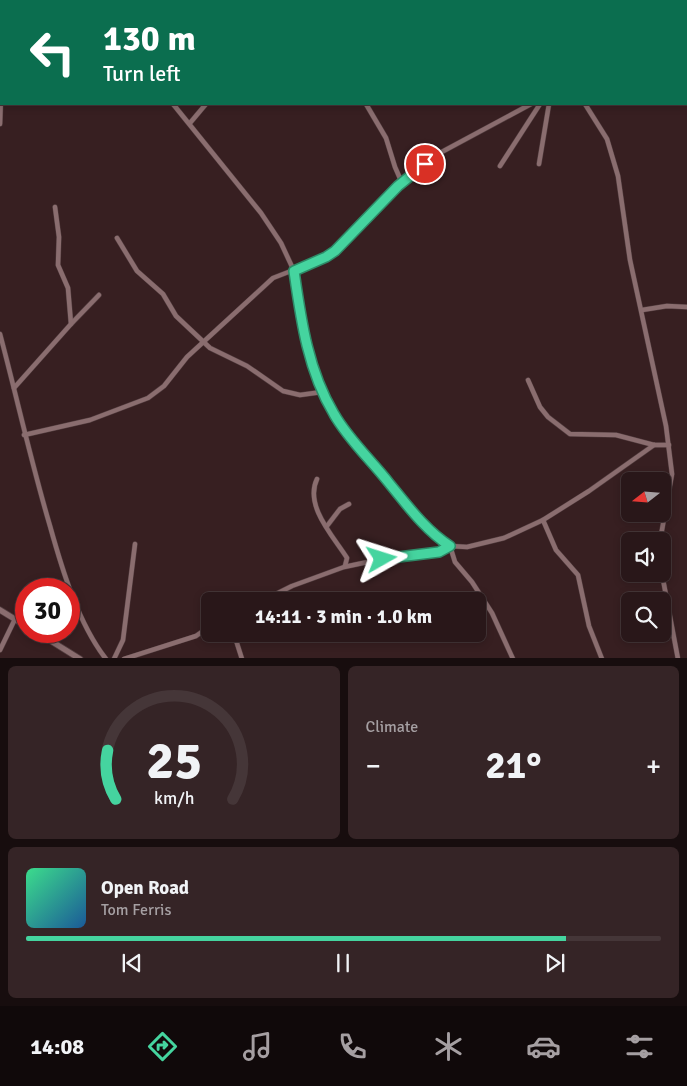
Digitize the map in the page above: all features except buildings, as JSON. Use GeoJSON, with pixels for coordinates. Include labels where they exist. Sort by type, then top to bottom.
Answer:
{"type":"FeatureCollection","features":[{"type":"Feature","properties":{"kind":"main road"},"geometry":{"type":"LineString","coordinates":[[0,610],[15,619]]}},
{"type":"Feature","properties":{"kind":"main road"},"geometry":{"type":"LineString","coordinates":[[55,643],[80,658]]}},
{"type":"Feature","properties":{"kind":"street"},"geometry":{"type":"LineString","coordinates":[[0,124],[1,105]]}},
{"type":"Feature","properties":{"kind":"street"},"geometry":{"type":"LineString","coordinates":[[174,105],[272,227],[294,271],[307,347],[322,392],[334,415],[359,448],[438,538],[450,546],[455,562],[472,582],[492,612],[513,658]]}},
{"type":"Feature","properties":{"kind":"street"},"geometry":{"type":"LineString","coordinates":[[190,123],[205,105]]}},
{"type":"Feature","properties":{"kind":"street"},"geometry":{"type":"LineString","coordinates":[[367,105],[386,138],[394,167],[402,183]]}},
{"type":"Feature","properties":{"kind":"street"},"geometry":{"type":"LineString","coordinates":[[24,434],[90,420],[148,398],[158,392],[180,363],[268,282],[326,257],[335,251],[402,183],[448,146],[498,123],[528,105]]}},
{"type":"Feature","properties":{"kind":"street"},"geometry":{"type":"LineString","coordinates":[[500,166],[539,105]]}},
{"type":"Feature","properties":{"kind":"street"},"geometry":{"type":"LineString","coordinates":[[539,164],[549,105]]}},
{"type":"Feature","properties":{"kind":"street"},"geometry":{"type":"LineString","coordinates":[[586,105],[607,139],[618,176],[630,260],[669,446],[672,474],[662,532]]}},
{"type":"Feature","properties":{"kind":"street"},"geometry":{"type":"LineString","coordinates":[[55,207],[59,236],[58,264],[68,288],[70,324]]}},
{"type":"Feature","properties":{"kind":"street"},"geometry":{"type":"LineString","coordinates":[[117,238],[137,271],[163,294],[176,316],[217,353],[247,366],[283,391],[300,395],[322,392]]}},
{"type":"Feature","properties":{"kind":"street"},"geometry":{"type":"LineString","coordinates":[[14,388],[70,324],[99,295]]}},
{"type":"Feature","properties":{"kind":"street"},"geometry":{"type":"LineString","coordinates":[[642,310],[687,307]]}},
{"type":"Feature","properties":{"kind":"street"},"geometry":{"type":"LineString","coordinates":[[0,334],[24,434],[67,585],[96,644],[106,658]]}},
{"type":"Feature","properties":{"kind":"street"},"geometry":{"type":"LineString","coordinates":[[528,380],[540,407],[562,430],[580,435],[624,436],[654,445],[669,446]]}},
{"type":"Feature","properties":{"kind":"street"},"geometry":{"type":"LineString","coordinates":[[280,592],[344,567],[382,559],[439,552],[450,546],[484,544],[513,535],[543,520],[589,491],[654,445]]}},
{"type":"Feature","properties":{"kind":"street"},"geometry":{"type":"LineString","coordinates":[[317,479],[314,485],[314,499],[327,526],[347,558],[347,564],[344,567]]}},
{"type":"Feature","properties":{"kind":"street"},"geometry":{"type":"LineString","coordinates":[[327,526],[340,509],[349,504]]}},
{"type":"Feature","properties":{"kind":"street"},"geometry":{"type":"LineString","coordinates":[[543,520],[556,550],[578,575],[589,626],[602,658]]}},
{"type":"Feature","properties":{"kind":"street"},"geometry":{"type":"LineString","coordinates":[[114,658],[123,640],[136,544]]}},
{"type":"Feature","properties":{"kind":"street"},"geometry":{"type":"LineString","coordinates":[[664,582],[678,658]]}},
{"type":"Feature","properties":{"kind":"street"},"geometry":{"type":"LineString","coordinates":[[0,650],[15,619]]}},
{"type":"Feature","properties":{"kind":"street"},"geometry":{"type":"LineString","coordinates":[[124,658],[196,636],[201,632]]}},
{"type":"Feature","properties":{"kind":"street"},"geometry":{"type":"LineString","coordinates":[[237,642],[242,658]]}},
{"type":"Feature","properties":{"kind":"route"},"geometry":{"type":"LineString","coordinates":[[382,559],[427,555],[439,552],[450,546],[438,538],[400,497],[334,415],[322,392],[307,347],[294,271],[318,261],[335,251],[398,186],[425,164]]}}]}
